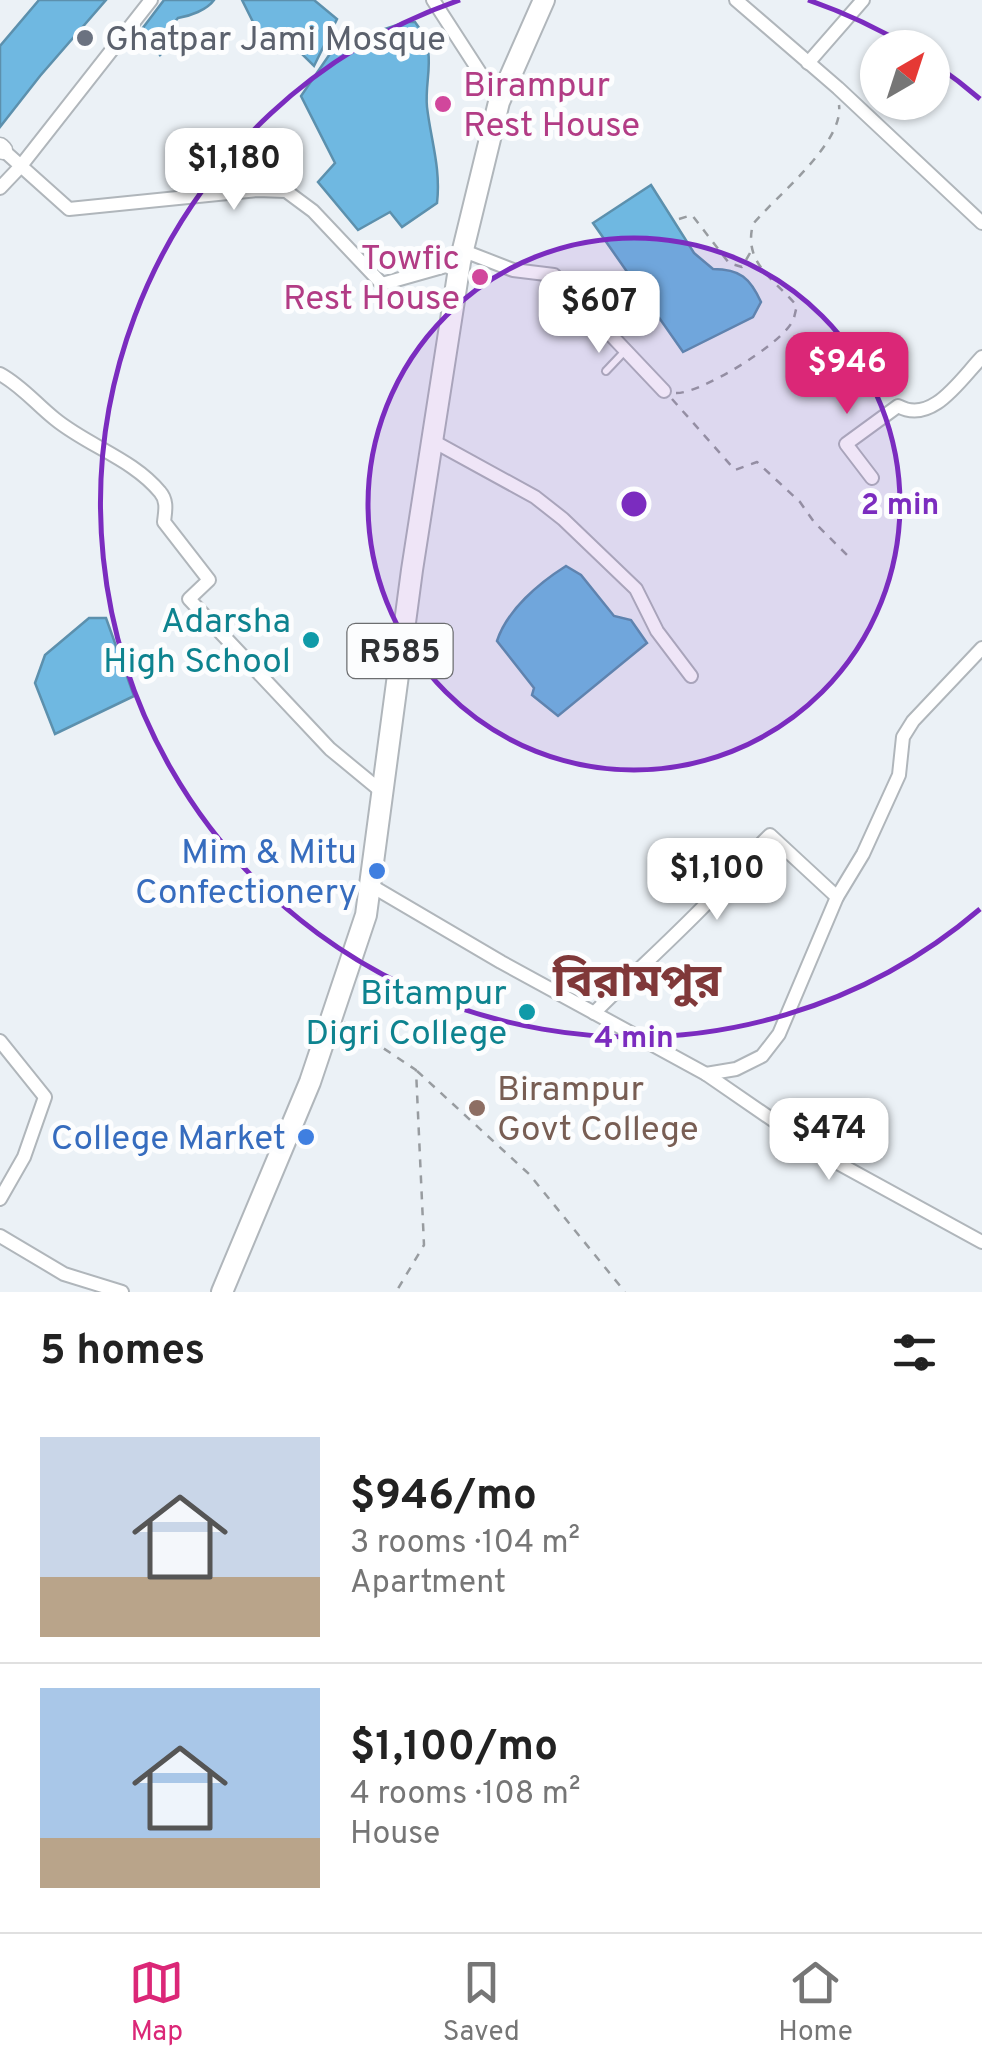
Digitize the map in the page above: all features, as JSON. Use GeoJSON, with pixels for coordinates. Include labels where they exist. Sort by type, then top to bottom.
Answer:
{"type":"FeatureCollection","features":[{"type":"Feature","properties":{"kind":"main road","name":"R585"},"geometry":{"type":"LineString","coordinates":[[222,1292],[334,1016],[366,915],[381,791],[462,257],[499,102],[544,0]]}},
{"type":"Feature","properties":{"kind":"street"},"geometry":{"type":"LineString","coordinates":[[0,188],[151,0]]}},
{"type":"Feature","properties":{"kind":"street"},"geometry":{"type":"LineString","coordinates":[[433,0],[499,102]]}},
{"type":"Feature","properties":{"kind":"street"},"geometry":{"type":"LineString","coordinates":[[736,0],[838,88],[982,223]]}},
{"type":"Feature","properties":{"kind":"street"},"geometry":{"type":"LineString","coordinates":[[808,63],[863,0]]}},
{"type":"Feature","properties":{"kind":"street"},"geometry":{"type":"LineString","coordinates":[[1,148],[70,208],[257,190],[286,191],[313,211],[382,284],[462,257],[554,275],[664,391]]}},
{"type":"Feature","properties":{"kind":"street"},"geometry":{"type":"LineString","coordinates":[[872,478],[846,444],[898,406],[908,412],[922,412],[937,404],[982,358]]}},
{"type":"Feature","properties":{"kind":"street"},"geometry":{"type":"LineString","coordinates":[[0,374],[19,385],[57,421],[130,466],[162,493],[166,502],[164,522],[209,580],[190,599],[330,749],[381,791]]}},
{"type":"Feature","properties":{"kind":"street"},"geometry":{"type":"LineString","coordinates":[[433,440],[535,497],[563,519],[636,590],[657,631],[691,676]]}},
{"type":"Feature","properties":{"kind":"street"},"geometry":{"type":"LineString","coordinates":[[706,1074],[736,1069],[762,1056],[789,1014],[837,897],[863,854],[899,775],[903,737],[913,721],[982,648]]}},
{"type":"Feature","properties":{"kind":"street"},"geometry":{"type":"LineString","coordinates":[[594,1013],[709,901],[770,835],[837,897]]}},
{"type":"Feature","properties":{"kind":"street"},"geometry":{"type":"LineString","coordinates":[[370,885],[706,1074],[824,1156],[982,1242]]}},
{"type":"Feature","properties":{"kind":"street"},"geometry":{"type":"LineString","coordinates":[[0,1041],[45,1096],[24,1156],[0,1199]]}},
{"type":"Feature","properties":{"kind":"street"},"geometry":{"type":"LineString","coordinates":[[0,1236],[96,1289],[122,1292]]}},
{"type":"Feature","properties":{"kind":"lane"},"geometry":{"type":"LineString","coordinates":[[606,371],[624,352]]}},
{"type":"Feature","properties":{"kind":"path"},"geometry":{"type":"LineString","coordinates":[[679,218],[692,215],[729,262],[742,267],[750,253],[753,224],[832,138],[840,115],[838,88]]}},
{"type":"Feature","properties":{"kind":"path"},"geometry":{"type":"LineString","coordinates":[[664,391],[682,394],[727,371],[772,344],[792,322],[797,306],[750,253]]}},
{"type":"Feature","properties":{"kind":"path"},"geometry":{"type":"LineString","coordinates":[[664,391],[734,470],[757,462],[800,502],[849,558]]}},
{"type":"Feature","properties":{"kind":"path"},"geometry":{"type":"LineString","coordinates":[[334,1016],[416,1070],[529,1174],[626,1292]]}},
{"type":"Feature","properties":{"kind":"path"},"geometry":{"type":"LineString","coordinates":[[396,1292],[424,1245],[416,1070]]}},
{"type":"Feature","properties":{"kind":"water"},"geometry":{"type":"Polygon","coordinates":[[[39,0],[106,0],[0,127],[0,46],[39,0]]]}},
{"type":"Feature","properties":{"kind":"water"},"geometry":{"type":"Polygon","coordinates":[[[164,0],[214,0],[198,12],[178,18],[173,24],[170,46],[160,55],[142,29],[164,0]]]}},
{"type":"Feature","properties":{"kind":"water"},"geometry":{"type":"Polygon","coordinates":[[[242,0],[314,0],[337,19],[314,66],[299,51],[256,37],[242,0]]]}},
{"type":"Feature","properties":{"kind":"water"},"geometry":{"type":"Polygon","coordinates":[[[415,22],[429,54],[427,107],[437,166],[437,203],[402,227],[390,212],[358,230],[318,182],[335,163],[301,96],[336,45],[415,22]]]}},
{"type":"Feature","properties":{"kind":"water"},"geometry":{"type":"Polygon","coordinates":[[[651,185],[694,253],[713,269],[743,276],[761,302],[753,317],[683,352],[593,223],[651,185]]]}},
{"type":"Feature","properties":{"kind":"water"},"geometry":{"type":"Polygon","coordinates":[[[566,566],[581,575],[614,616],[631,620],[647,643],[558,716],[532,695],[534,688],[497,641],[525,598],[566,566]]]}},
{"type":"Feature","properties":{"kind":"water"},"geometry":{"type":"Polygon","coordinates":[[[89,618],[106,618],[134,696],[55,734],[35,683],[45,655],[89,618]]]}},
{"type":"Feature","properties":{"kind":"place","name":"Ghatpar Jami Mosque"},"geometry":{"type":"Point","coordinates":[85,38]}},
{"type":"Feature","properties":{"kind":"place","name":"Birampur Rest House"},"geometry":{"type":"Point","coordinates":[443,104]}},
{"type":"Feature","properties":{"kind":"place","name":"Towfic Rest House"},"geometry":{"type":"Point","coordinates":[480,277]}},
{"type":"Feature","properties":{"kind":"place","name":"Adarsha High School"},"geometry":{"type":"Point","coordinates":[311,640]}},
{"type":"Feature","properties":{"kind":"place","name":"Mim & Mitu Confectionery"},"geometry":{"type":"Point","coordinates":[377,871]}},
{"type":"Feature","properties":{"kind":"place","name":"Bitampur Digri College"},"geometry":{"type":"Point","coordinates":[527,1012]}},
{"type":"Feature","properties":{"kind":"place","name":"Birampur Govt College"},"geometry":{"type":"Point","coordinates":[477,1108]}},
{"type":"Feature","properties":{"kind":"place","name":"College Market"},"geometry":{"type":"Point","coordinates":[306,1137]}},
{"type":"Feature","properties":{"kind":"district","name":"বিরামপুর"},"geometry":{"type":"Point","coordinates":[637,980]}}]}
